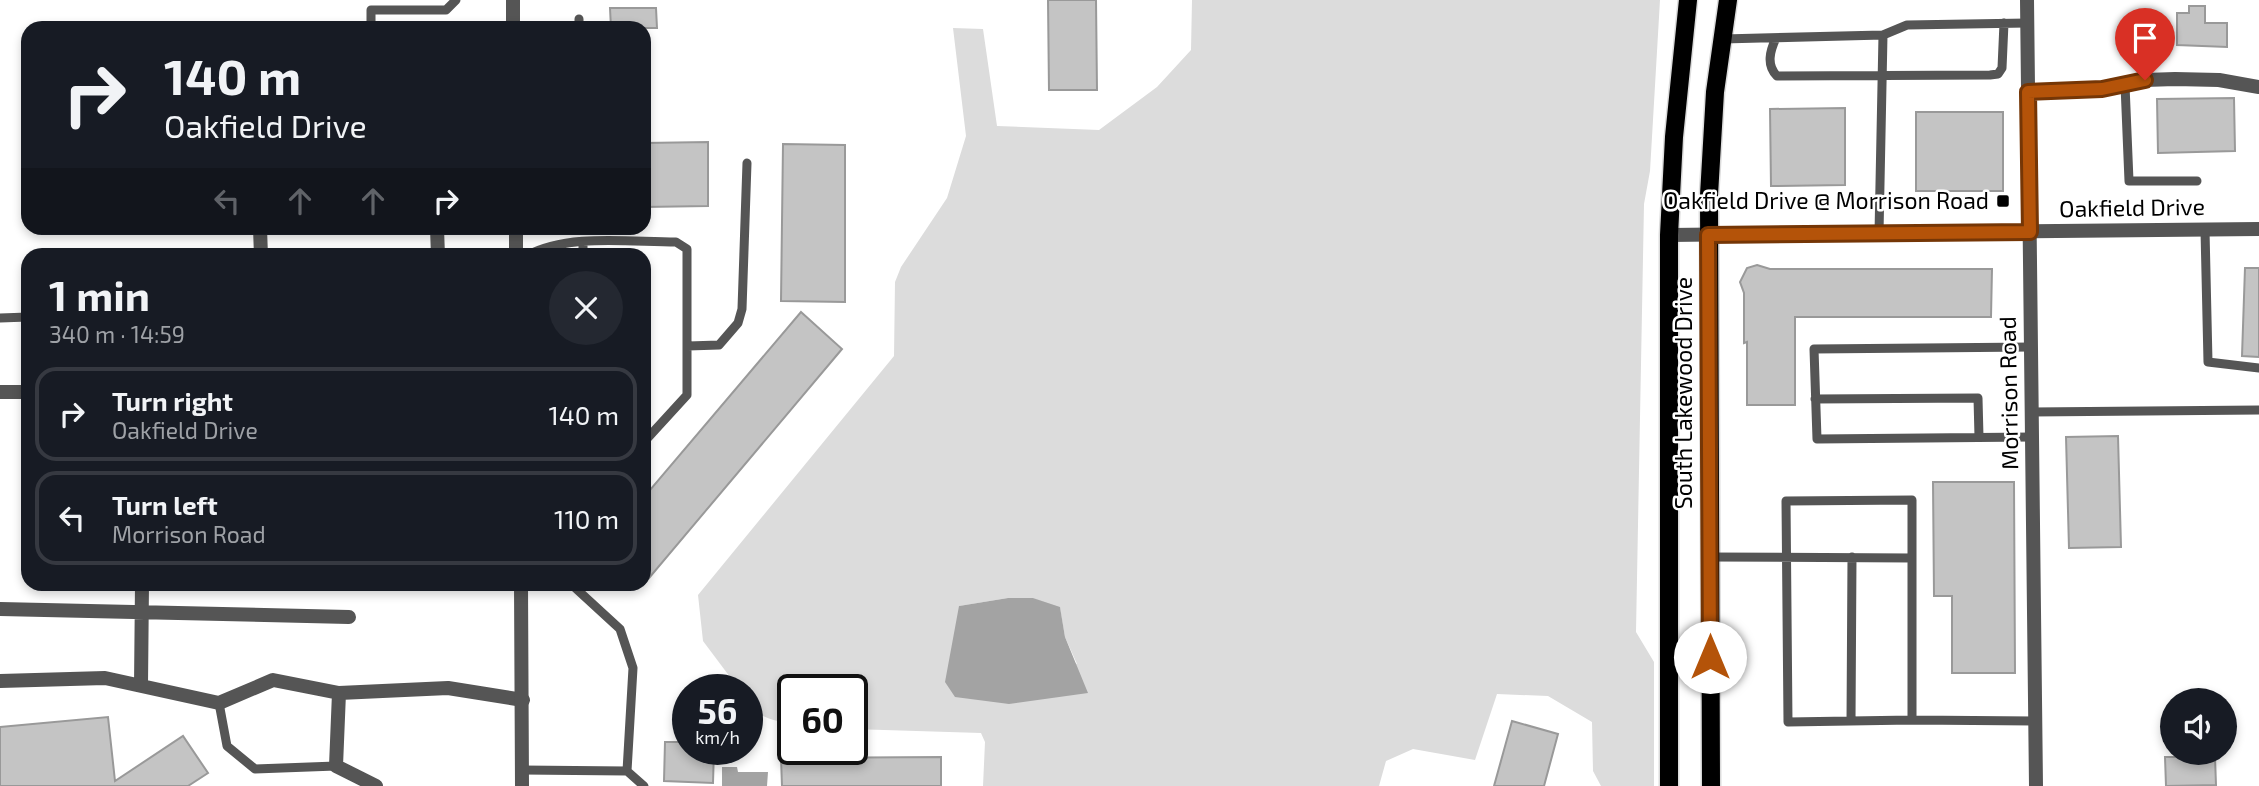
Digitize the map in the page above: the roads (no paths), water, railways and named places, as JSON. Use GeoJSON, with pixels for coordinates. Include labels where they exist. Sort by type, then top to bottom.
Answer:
{"type":"FeatureCollection","features":[{"type":"Feature","properties":{"kind":"main road","name":"South Lakewood Drive"},"geometry":{"type":"LineString","coordinates":[[1669,786],[1669,235],[1674,137],[1688,0]]}},
{"type":"Feature","properties":{"kind":"main road","name":"South Lakewood Drive"},"geometry":{"type":"LineString","coordinates":[[1711,786],[1708,235],[1716,92],[1728,0]]}},
{"type":"Feature","properties":{"kind":"street"},"geometry":{"type":"LineString","coordinates":[[513,0],[513,21]]}},
{"type":"Feature","properties":{"kind":"street","name":"Morrison Road"},"geometry":{"type":"LineString","coordinates":[[2027,0],[2036,786]]}},
{"type":"Feature","properties":{"kind":"street"},"geometry":{"type":"LineString","coordinates":[[2028,92],[2081,91],[2175,79],[2219,80],[2259,87]]}},
{"type":"Feature","properties":{"kind":"street","name":"Oakfield Drive"},"geometry":{"type":"LineString","coordinates":[[1669,235],[2259,229]]}},
{"type":"Feature","properties":{"kind":"street"},"geometry":{"type":"LineString","coordinates":[[0,393],[21,392]]}},
{"type":"Feature","properties":{"kind":"street"},"geometry":{"type":"LineString","coordinates":[[141,685],[142,591]]}},
{"type":"Feature","properties":{"kind":"street"},"geometry":{"type":"LineString","coordinates":[[521,591],[522,786]]}},
{"type":"Feature","properties":{"kind":"street"},"geometry":{"type":"LineString","coordinates":[[0,609],[349,617]]}},
{"type":"Feature","properties":{"kind":"street"},"geometry":{"type":"LineString","coordinates":[[0,681],[105,678],[219,703],[273,680],[339,693],[448,688],[523,700]]}},
{"type":"Feature","properties":{"kind":"street"},"geometry":{"type":"LineString","coordinates":[[339,693],[336,766],[376,786]]}},
{"type":"Feature","properties":{"kind":"lane"},"geometry":{"type":"LineString","coordinates":[[371,21],[371,9],[446,10],[456,0]]}},
{"type":"Feature","properties":{"kind":"lane"},"geometry":{"type":"LineString","coordinates":[[1776,38],[1770,60],[1771,70],[1777,76],[1998,74],[2002,68],[2004,23]]}},
{"type":"Feature","properties":{"kind":"lane"},"geometry":{"type":"LineString","coordinates":[[1723,40],[1883,35],[1907,26],[2027,23]]}},
{"type":"Feature","properties":{"kind":"lane"},"geometry":{"type":"LineString","coordinates":[[1879,233],[1883,35]]}},
{"type":"Feature","properties":{"kind":"lane"},"geometry":{"type":"LineString","coordinates":[[2125,85],[2129,181],[2197,181]]}},
{"type":"Feature","properties":{"kind":"lane"},"geometry":{"type":"LineString","coordinates":[[688,346],[719,345],[738,323],[744,296],[747,163]]}},
{"type":"Feature","properties":{"kind":"lane"},"geometry":{"type":"LineString","coordinates":[[2205,230],[2208,362],[2259,368]]}},
{"type":"Feature","properties":{"kind":"lane"},"geometry":{"type":"LineString","coordinates":[[540,248],[583,243],[676,242],[687,248],[687,395],[651,434]]}},
{"type":"Feature","properties":{"kind":"lane"},"geometry":{"type":"LineString","coordinates":[[583,243],[583,248]]}},
{"type":"Feature","properties":{"kind":"lane"},"geometry":{"type":"LineString","coordinates":[[0,317],[21,317]]}},
{"type":"Feature","properties":{"kind":"lane"},"geometry":{"type":"LineString","coordinates":[[2032,347],[1814,349],[1817,439],[2032,437]]}},
{"type":"Feature","properties":{"kind":"lane"},"geometry":{"type":"LineString","coordinates":[[1815,399],[1978,398],[1979,437]]}},
{"type":"Feature","properties":{"kind":"lane"},"geometry":{"type":"LineString","coordinates":[[2032,412],[2259,410]]}},
{"type":"Feature","properties":{"kind":"lane"},"geometry":{"type":"LineString","coordinates":[[1912,720],[1912,500],[1786,500],[1788,722],[2035,721]]}},
{"type":"Feature","properties":{"kind":"lane"},"geometry":{"type":"LineString","coordinates":[[1709,557],[1912,558]]}},
{"type":"Feature","properties":{"kind":"lane"},"geometry":{"type":"LineString","coordinates":[[1851,721],[1852,558]]}},
{"type":"Feature","properties":{"kind":"lane"},"geometry":{"type":"LineString","coordinates":[[579,591],[620,629],[633,668],[627,771]]}},
{"type":"Feature","properties":{"kind":"lane"},"geometry":{"type":"LineString","coordinates":[[219,703],[227,746],[255,769],[336,766]]}},
{"type":"Feature","properties":{"kind":"lane"},"geometry":{"type":"LineString","coordinates":[[522,770],[627,771],[644,786]]}},
{"type":"Feature","properties":{"kind":"place","name":"Oakfield Drive @ Morrison Road"},"geometry":{"type":"Point","coordinates":[2003,201]}}]}
